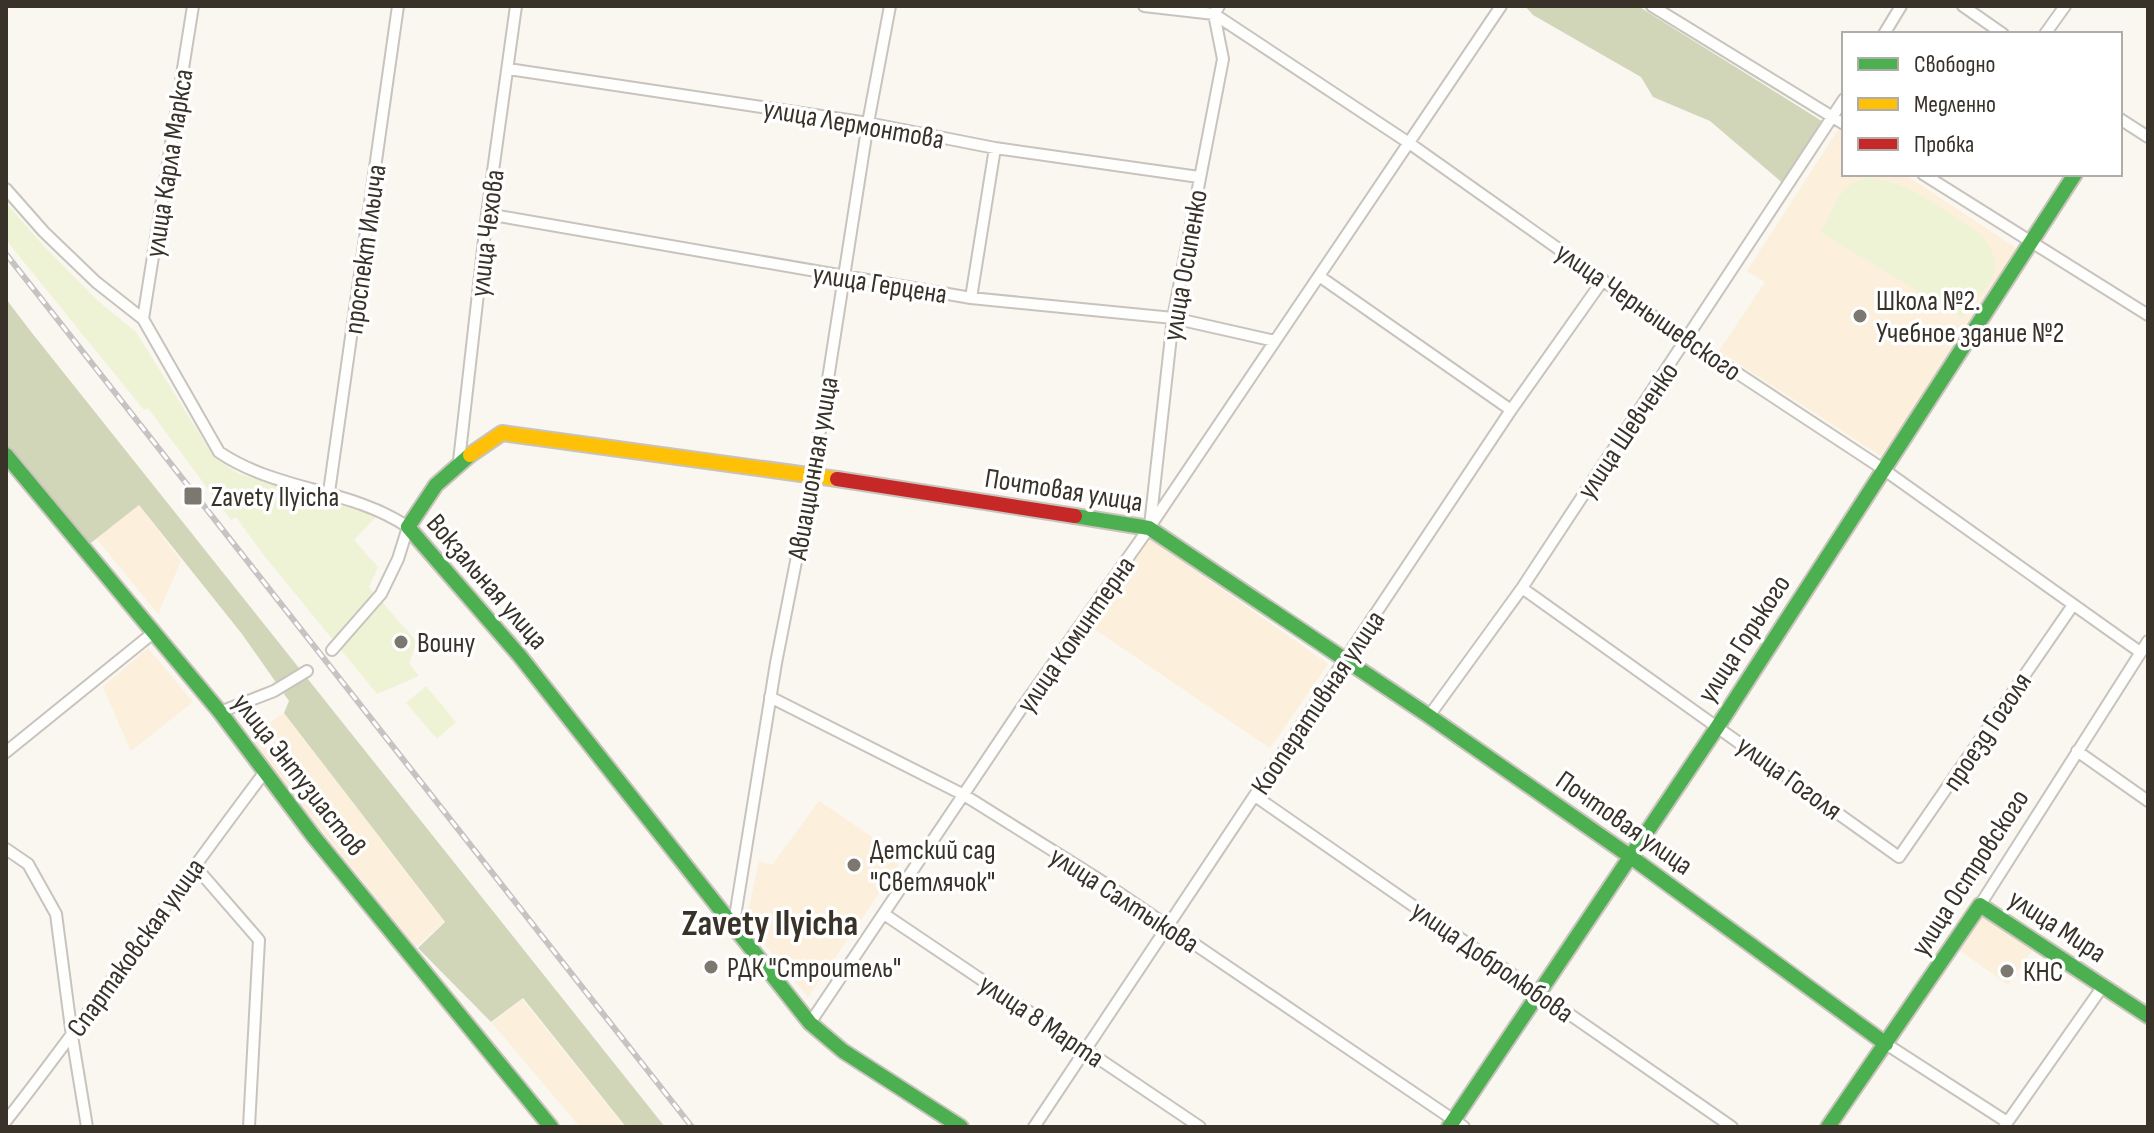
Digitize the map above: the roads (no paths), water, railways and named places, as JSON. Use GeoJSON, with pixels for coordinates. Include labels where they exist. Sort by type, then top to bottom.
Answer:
{"type":"FeatureCollection","features":[{"type":"Feature","properties":{"kind":"street","name":"улица Карла Маркса"},"geometry":{"type":"LineString","coordinates":[[143,319],[193,6]]}},
{"type":"Feature","properties":{"kind":"street","name":"проспект Ильича"},"geometry":{"type":"LineString","coordinates":[[329,492],[398,6]]}},
{"type":"Feature","properties":{"kind":"street","name":"улица Чехова"},"geometry":{"type":"LineString","coordinates":[[459,461],[487,214],[516,6]]}},
{"type":"Feature","properties":{"kind":"street","name":"Авиационная улица"},"geometry":{"type":"LineString","coordinates":[[733,929],[770,697],[813,475],[868,123],[890,6]]}},
{"type":"Feature","properties":{"kind":"street","name":"улица Чернышевского"},"geometry":{"type":"LineString","coordinates":[[1144,6],[1216,10],[1687,340],[1883,469],[2140,652]]}},
{"type":"Feature","properties":{"kind":"street","name":"улица Коминтерна"},"geometry":{"type":"LineString","coordinates":[[810,1023],[1501,6]]}},
{"type":"Feature","properties":{"kind":"street"},"geometry":{"type":"LineString","coordinates":[[1652,6],[1842,123]]}},
{"type":"Feature","properties":{"kind":"street"},"geometry":{"type":"LineString","coordinates":[[1885,32],[1901,6]]}},
{"type":"Feature","properties":{"kind":"street"},"geometry":{"type":"LineString","coordinates":[[1963,6],[2000,32]]}},
{"type":"Feature","properties":{"kind":"street"},"geometry":{"type":"LineString","coordinates":[[2046,32],[2065,6]]}},
{"type":"Feature","properties":{"kind":"street","name":"улица Осипенко"},"geometry":{"type":"LineString","coordinates":[[1149,528],[1173,318],[1223,59],[1216,10]]}},
{"type":"Feature","properties":{"kind":"street","name":"улица Лермонтова"},"geometry":{"type":"LineString","coordinates":[[508,69],[868,123],[995,148],[1199,177]]}},
{"type":"Feature","properties":{"kind":"street","name":"улица Шевченко"},"geometry":{"type":"LineString","coordinates":[[1429,716],[1522,588],[1842,102]]}},
{"type":"Feature","properties":{"kind":"street"},"geometry":{"type":"LineString","coordinates":[[2122,120],[2148,137]]}},
{"type":"Feature","properties":{"kind":"street"},"geometry":{"type":"LineString","coordinates":[[971,298],[995,148]]}},
{"type":"Feature","properties":{"kind":"street"},"geometry":{"type":"LineString","coordinates":[[1926,176],[2148,315]]}},
{"type":"Feature","properties":{"kind":"street","name":"улица Горького"},"geometry":{"type":"LineString","coordinates":[[1456,1125],[1539,992],[1718,726],[2074,176]]}},
{"type":"Feature","properties":{"kind":"street","name":"Вокзальная улица"},"geometry":{"type":"LineString","coordinates":[[6,189],[44,232],[96,282],[143,319],[219,452],[261,475],[329,492],[388,514],[408,527],[519,655],[810,1023],[843,1051],[961,1127]]}},
{"type":"Feature","properties":{"kind":"street","name":"улица Герцена"},"geometry":{"type":"LineString","coordinates":[[487,214],[971,298],[1173,318],[1275,341]]}},
{"type":"Feature","properties":{"kind":"street"},"geometry":{"type":"LineString","coordinates":[[1319,276],[1511,410]]}},
{"type":"Feature","properties":{"kind":"street","name":"Кооперативная улица"},"geometry":{"type":"LineString","coordinates":[[1034,1127],[1511,410],[1603,280]]}},
{"type":"Feature","properties":{"kind":"street","name":"Почтовая улица"},"geometry":{"type":"LineString","coordinates":[[332,650],[381,594],[398,559],[415,511],[459,461],[502,433],[813,475],[1149,528],[1429,716],[1631,857],[1886,1044]]}},
{"type":"Feature","properties":{"kind":"street","name":"улица Энтузиастов"},"geometry":{"type":"LineString","coordinates":[[6,455],[220,712],[264,773],[551,1127]]}},
{"type":"Feature","properties":{"kind":"street","name":"улица Гоголя"},"geometry":{"type":"LineString","coordinates":[[1522,588],[1899,857]]}},
{"type":"Feature","properties":{"kind":"street","name":"проезд Гоголя"},"geometry":{"type":"LineString","coordinates":[[1899,857],[2073,605]]}},
{"type":"Feature","properties":{"kind":"street"},"geometry":{"type":"LineString","coordinates":[[6,752],[153,633]]}},
{"type":"Feature","properties":{"kind":"street","name":"улица Островского"},"geometry":{"type":"LineString","coordinates":[[1828,1127],[1980,905],[2148,641]]}},
{"type":"Feature","properties":{"kind":"street"},"geometry":{"type":"LineString","coordinates":[[220,712],[274,691],[307,671]]}},
{"type":"Feature","properties":{"kind":"street","name":"улица Салтыкова"},"geometry":{"type":"LineString","coordinates":[[770,697],[964,795],[1167,926],[1456,1125]]}},
{"type":"Feature","properties":{"kind":"street"},"geometry":{"type":"LineString","coordinates":[[2077,751],[2148,801]]}},
{"type":"Feature","properties":{"kind":"street","name":"Спартаковская улица"},"geometry":{"type":"LineString","coordinates":[[6,1121],[264,773]]}},
{"type":"Feature","properties":{"kind":"street","name":"улица Добролюбова"},"geometry":{"type":"LineString","coordinates":[[1255,796],[1732,1127]]}},
{"type":"Feature","properties":{"kind":"street"},"geometry":{"type":"LineString","coordinates":[[6,849],[28,864],[56,914],[87,1127]]}},
{"type":"Feature","properties":{"kind":"street"},"geometry":{"type":"LineString","coordinates":[[194,865],[259,940],[249,1127]]}},
{"type":"Feature","properties":{"kind":"street","name":"улица Мира"},"geometry":{"type":"LineString","coordinates":[[1980,905],[2148,1016]]}},
{"type":"Feature","properties":{"kind":"street","name":"улица 8 Марта"},"geometry":{"type":"LineString","coordinates":[[884,914],[1200,1127]]}},
{"type":"Feature","properties":{"kind":"street"},"geometry":{"type":"LineString","coordinates":[[1886,1044],[2006,1124],[2103,986]]}},
{"type":"Feature","properties":{"kind":"railway"},"geometry":{"type":"LineString","coordinates":[[6,254],[692,1127]]}},
{"type":"Feature","properties":{"kind":"place","name":"Школа №2. Учебное здание №2"},"geometry":{"type":"Point","coordinates":[1860,316]}},
{"type":"Feature","properties":{"kind":"place","name":"Zavety Ilyicha"},"geometry":{"type":"Point","coordinates":[193,496]}},
{"type":"Feature","properties":{"kind":"place","name":"Воину"},"geometry":{"type":"Point","coordinates":[401,642]}},
{"type":"Feature","properties":{"kind":"place","name":"Детский сад \"Светлячок\""},"geometry":{"type":"Point","coordinates":[854,865]}},
{"type":"Feature","properties":{"kind":"place","name":"РДК \"Строитель\""},"geometry":{"type":"Point","coordinates":[711,967]}},
{"type":"Feature","properties":{"kind":"place","name":"КНС"},"geometry":{"type":"Point","coordinates":[2007,971]}},
{"type":"Feature","properties":{"kind":"district","name":"Zavety Ilyicha"},"geometry":{"type":"Point","coordinates":[770,922]}}]}
